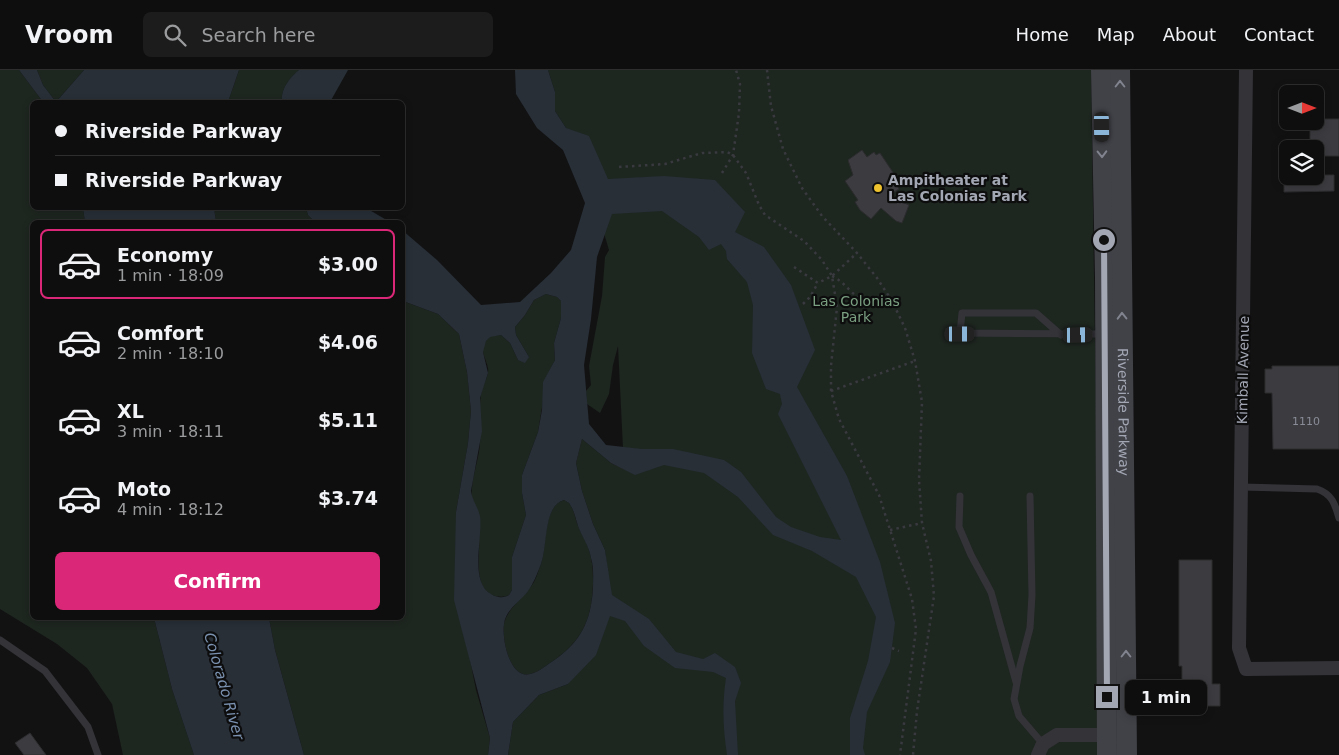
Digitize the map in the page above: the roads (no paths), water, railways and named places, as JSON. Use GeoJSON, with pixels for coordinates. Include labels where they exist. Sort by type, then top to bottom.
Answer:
{"type":"FeatureCollection","features":[{"type":"Feature","properties":{"kind":"main road","name":"Riverside Parkway"},"geometry":{"type":"LineString","coordinates":[[1101,70],[1108,755]]}},
{"type":"Feature","properties":{"kind":"main road","name":"Riverside Parkway"},"geometry":{"type":"LineString","coordinates":[[1120,70],[1127,755]]}},
{"type":"Feature","properties":{"kind":"street","name":"Kimball Avenue"},"geometry":{"type":"LineString","coordinates":[[1246,70],[1240,648],[1246,669],[1339,668]]}},
{"type":"Feature","properties":{"kind":"street"},"geometry":{"type":"LineString","coordinates":[[1041,750],[1057,736],[1107,735]]}},
{"type":"Feature","properties":{"kind":"lane"},"geometry":{"type":"LineString","coordinates":[[1061,335],[1036,313],[962,313],[960,334],[1061,335],[1105,334]]}},
{"type":"Feature","properties":{"kind":"lane"},"geometry":{"type":"LineString","coordinates":[[1242,487],[1317,489],[1327,493],[1332,499],[1339,518]]}},
{"type":"Feature","properties":{"kind":"lane"},"geometry":{"type":"LineString","coordinates":[[960,496],[958,527],[992,592],[1017,684]]}},
{"type":"Feature","properties":{"kind":"lane"},"geometry":{"type":"LineString","coordinates":[[1030,496],[1032,595],[1030,628],[1014,699],[1018,716],[1041,750]]}},
{"type":"Feature","properties":{"kind":"lane"},"geometry":{"type":"LineString","coordinates":[[0,640],[45,671],[88,727],[98,755]]}},
{"type":"Feature","properties":{"kind":"water"},"geometry":{"type":"Polygon","coordinates":[[[19,70],[37,70],[43,85],[54,100],[42,100],[19,70]]]}},
{"type":"Feature","properties":{"kind":"water"},"geometry":{"type":"Polygon","coordinates":[[[84,70],[239,70],[229,100],[58,100],[84,70]]]}},
{"type":"Feature","properties":{"kind":"water"},"geometry":{"type":"Polygon","coordinates":[[[299,70],[348,70],[331,100],[282,100],[286,84],[299,70]]]}},
{"type":"Feature","properties":{"kind":"water"},"geometry":{"type":"Polygon","coordinates":[[[515,70],[548,70],[555,92],[555,111],[566,128],[589,136],[608,179],[664,176],[715,180],[745,212],[735,232],[764,247],[791,285],[815,350],[797,387],[847,476],[880,562],[895,623],[890,662],[867,712],[863,748],[865,755],[850,755],[850,718],[868,661],[876,617],[856,577],[812,551],[773,535],[738,497],[704,473],[664,465],[635,475],[611,463],[582,439],[576,463],[582,491],[593,524],[605,550],[612,595],[649,619],[676,652],[703,659],[715,653],[735,667],[741,683],[735,701],[738,755],[727,755],[724,716],[726,678],[713,672],[675,668],[644,646],[625,621],[610,616],[596,655],[568,684],[539,695],[513,722],[508,755],[488,755],[490,738],[454,600],[456,512],[468,443],[471,411],[467,372],[459,334],[438,314],[405,302],[405,233],[437,260],[481,305],[520,302],[551,273],[571,250],[585,203],[563,150],[537,128],[516,94],[515,70]],[[662,211],[612,214],[597,257],[584,365],[589,424],[606,445],[642,449],[673,449],[724,460],[741,472],[776,517],[791,527],[820,537],[841,540],[778,414],[782,404],[780,394],[766,389],[752,353],[753,305],[747,282],[727,259],[726,251],[721,244],[709,250],[699,237],[662,211]],[[546,294],[534,300],[515,327],[516,335],[529,357],[525,363],[518,360],[510,343],[501,335],[490,337],[486,341],[483,352],[488,373],[480,398],[482,431],[471,491],[480,516],[478,558],[480,580],[484,588],[498,597],[509,595],[512,590],[512,557],[526,515],[522,493],[522,475],[538,432],[542,410],[543,382],[555,360],[554,343],[561,318],[561,301],[557,297],[546,294]],[[564,500],[557,504],[549,518],[541,564],[532,585],[507,614],[505,619],[504,637],[510,660],[518,671],[527,675],[553,661],[571,646],[583,630],[590,611],[593,566],[573,510],[569,503],[564,500]]]}},
{"type":"Feature","properties":{"kind":"water"},"geometry":{"type":"Polygon","coordinates":[[[83,210],[214,210],[216,220],[85,220],[83,210]]]}},
{"type":"Feature","properties":{"kind":"water"},"geometry":{"type":"Polygon","coordinates":[[[307,210],[369,210],[387,220],[313,220],[308,215],[307,210]]]}},
{"type":"Feature","properties":{"kind":"water","name":"Colorado River"},"geometry":{"type":"Polygon","coordinates":[[[155,620],[269,620],[275,650],[304,755],[194,755],[172,689],[155,620]]]}},
{"type":"Feature","properties":{"kind":"place","name":"Ampitheater at Las Colonias Park"},"geometry":{"type":"Point","coordinates":[878,188]}},
{"type":"Feature","properties":{"kind":"park label","name":"Las Colonias Park"},"geometry":{"type":"Point","coordinates":[856,310]}}]}
